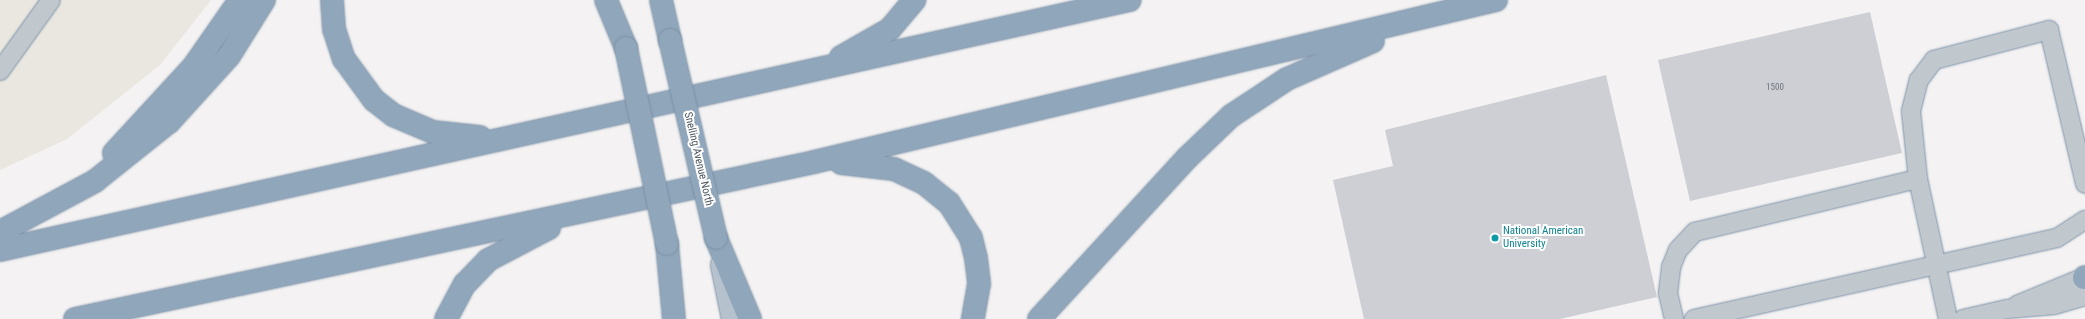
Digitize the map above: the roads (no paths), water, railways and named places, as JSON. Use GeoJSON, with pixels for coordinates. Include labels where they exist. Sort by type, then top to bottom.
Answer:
{"type":"FeatureCollection","features":[{"type":"Feature","properties":{"kind":"highway"},"geometry":{"type":"LineString","coordinates":[[54,205],[117,150],[158,107],[198,61],[240,0]]}},
{"type":"Feature","properties":{"kind":"highway"},"geometry":{"type":"LineString","coordinates":[[0,232],[54,205],[95,181],[169,122],[229,56],[264,0]]}},
{"type":"Feature","properties":{"kind":"highway"},"geometry":{"type":"LineString","coordinates":[[332,0],[334,29],[344,59],[374,100],[393,115],[433,132],[497,139]]}},
{"type":"Feature","properties":{"kind":"highway"},"geometry":{"type":"LineString","coordinates":[[606,0],[626,48]]}},
{"type":"Feature","properties":{"kind":"highway"},"geometry":{"type":"LineString","coordinates":[[616,0],[667,244],[674,319]]}},
{"type":"Feature","properties":{"kind":"highway","name":"Snelling Avenue North"},"geometry":{"type":"LineString","coordinates":[[661,0],[716,238]]}},
{"type":"Feature","properties":{"kind":"highway"},"geometry":{"type":"LineString","coordinates":[[668,0],[670,40]]}},
{"type":"Feature","properties":{"kind":"highway"},"geometry":{"type":"LineString","coordinates":[[784,79],[870,43],[890,28],[914,0]]}},
{"type":"Feature","properties":{"kind":"highway"},"geometry":{"type":"LineString","coordinates":[[0,250],[497,139],[784,79],[1130,0]]}},
{"type":"Feature","properties":{"kind":"highway"},"geometry":{"type":"LineString","coordinates":[[75,319],[814,162],[1496,0]]}},
{"type":"Feature","properties":{"kind":"highway"},"geometry":{"type":"LineString","coordinates":[[1039,319],[1187,158],[1255,97],[1325,59],[1362,45],[1502,0]]}},
{"type":"Feature","properties":{"kind":"highway"},"geometry":{"type":"LineString","coordinates":[[814,162],[875,164],[894,169],[924,182],[949,203],[971,238],[976,258],[979,284],[973,319]]}},
{"type":"Feature","properties":{"kind":"highway"},"geometry":{"type":"LineString","coordinates":[[446,319],[465,284],[497,254],[541,231],[609,206]]}},
{"type":"Feature","properties":{"kind":"highway"},"geometry":{"type":"LineString","coordinates":[[716,238],[750,319]]}},
{"type":"Feature","properties":{"kind":"main road","name":"Snelling Avenue North"},"geometry":{"type":"LineString","coordinates":[[716,238],[733,319]]}},
{"type":"Feature","properties":{"kind":"main road"},"geometry":{"type":"LineString","coordinates":[[667,244],[683,319]]}},
{"type":"Feature","properties":{"kind":"street"},"geometry":{"type":"LineString","coordinates":[[0,71],[51,0]]}},
{"type":"Feature","properties":{"kind":"street"},"geometry":{"type":"LineString","coordinates":[[1948,319],[1918,179],[1911,110],[1919,80],[1934,60],[2049,30],[2085,184]]}},
{"type":"Feature","properties":{"kind":"street"},"geometry":{"type":"LineString","coordinates":[[1674,319],[1668,293],[1671,267],[1678,250],[1695,232],[1918,179]]}},
{"type":"Feature","properties":{"kind":"street"},"geometry":{"type":"LineString","coordinates":[[1694,319],[2056,238],[2085,220]]}},
{"type":"Feature","properties":{"kind":"street"},"geometry":{"type":"LineString","coordinates":[[1964,319],[2007,309],[2049,289],[2085,282]]}},
{"type":"Feature","properties":{"kind":"place","name":"National American University"},"geometry":{"type":"Point","coordinates":[1495,238]}}]}
